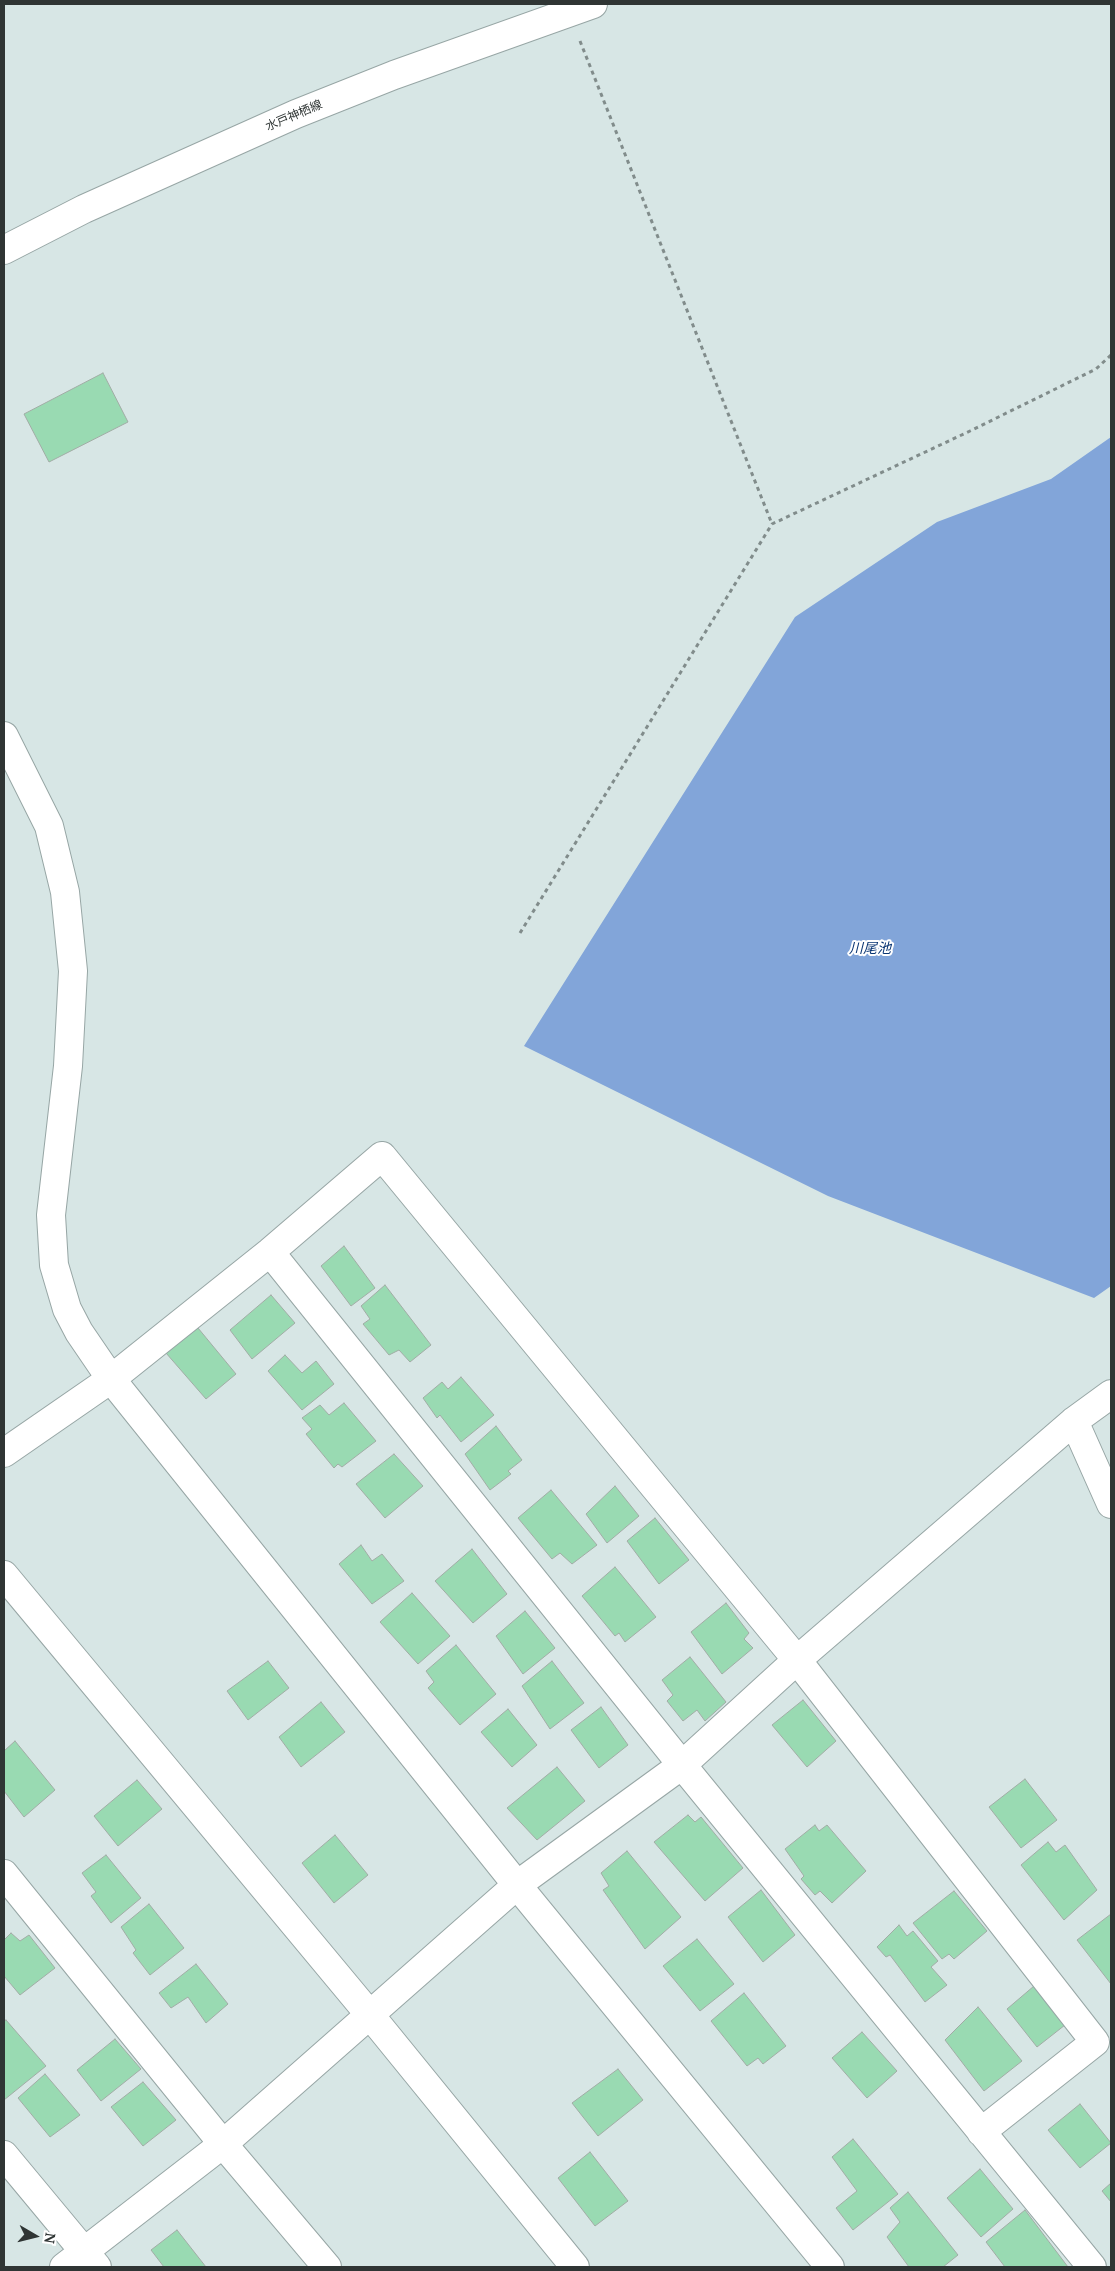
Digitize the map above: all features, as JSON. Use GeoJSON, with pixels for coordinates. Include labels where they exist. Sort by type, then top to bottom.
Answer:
{"type":"FeatureCollection","features":[{"type":"Feature","properties":{"kind":"street","name":"水戸神栖線"},"geometry":{"type":"LineString","coordinates":[[4,250],[84,209],[296,114],[394,75],[581,8]]}},
{"type":"Feature","properties":{"kind":"street"},"geometry":{"type":"LineString","coordinates":[[4,736],[49,826],[65,892],[73,971],[68,1066],[51,1215],[54,1265],[67,1309],[79,1332],[111,1379],[517,1885],[830,2267]]}},
{"type":"Feature","properties":{"kind":"street"},"geometry":{"type":"LineString","coordinates":[[4,1452],[111,1379],[270,1252],[382,1156],[797,1660],[1095,2042],[981,2132]]}},
{"type":"Feature","properties":{"kind":"street"},"geometry":{"type":"LineString","coordinates":[[270,1252],[682,1766],[1092,2267]]}},
{"type":"Feature","properties":{"kind":"street"},"geometry":{"type":"LineString","coordinates":[[4,2155],[82,2262],[223,2144],[517,1885],[682,1766],[797,1660],[1074,1421],[1111,1394]]}},
{"type":"Feature","properties":{"kind":"street"},"geometry":{"type":"LineString","coordinates":[[1074,1421],[1111,1504]]}},
{"type":"Feature","properties":{"kind":"street"},"geometry":{"type":"LineString","coordinates":[[4,1575],[370,2015],[575,2267]]}},
{"type":"Feature","properties":{"kind":"street"},"geometry":{"type":"LineString","coordinates":[[4,1874],[223,2144],[327,2267]]}},
{"type":"Feature","properties":{"kind":"path"},"geometry":{"type":"LineString","coordinates":[[581,8],[772,524]]}},
{"type":"Feature","properties":{"kind":"path"},"geometry":{"type":"LineString","coordinates":[[520,933],[772,524],[970,431],[1096,369],[1111,355]]}},
{"type":"Feature","properties":{"kind":"water","name":"川尾池"},"geometry":{"type":"Polygon","coordinates":[[[1111,437],[1111,1286],[1094,1298],[828,1196],[524,1046],[795,617],[937,522],[1051,479],[1111,437]]]}},
{"type":"Feature","properties":{"kind":"building"},"geometry":{"type":"Polygon","coordinates":[[[103,373],[128,422],[49,462],[24,414],[103,373]]]}},
{"type":"Feature","properties":{"kind":"building"},"geometry":{"type":"Polygon","coordinates":[[[344,1246],[375,1288],[351,1306],[321,1266],[344,1246]]]}},
{"type":"Feature","properties":{"kind":"building"},"geometry":{"type":"Polygon","coordinates":[[[385,1285],[431,1345],[410,1362],[399,1350],[389,1355],[363,1324],[370,1319],[361,1306],[385,1285]]]}},
{"type":"Feature","properties":{"kind":"building"},"geometry":{"type":"Polygon","coordinates":[[[271,1295],[295,1323],[252,1359],[230,1330],[271,1295]]]}},
{"type":"Feature","properties":{"kind":"building"},"geometry":{"type":"Polygon","coordinates":[[[198,1328],[236,1374],[206,1399],[166,1353],[198,1328]]]}},
{"type":"Feature","properties":{"kind":"building"},"geometry":{"type":"Polygon","coordinates":[[[285,1355],[302,1373],[316,1361],[334,1384],[302,1410],[268,1371],[285,1355]]]}},
{"type":"Feature","properties":{"kind":"building"},"geometry":{"type":"Polygon","coordinates":[[[461,1377],[494,1415],[461,1442],[440,1415],[437,1418],[423,1398],[442,1382],[448,1389],[461,1377]]]}},
{"type":"Feature","properties":{"kind":"building"},"geometry":{"type":"Polygon","coordinates":[[[344,1403],[376,1441],[342,1467],[338,1464],[334,1468],[306,1434],[312,1429],[302,1418],[320,1405],[329,1415],[344,1403]]]}},
{"type":"Feature","properties":{"kind":"building"},"geometry":{"type":"Polygon","coordinates":[[[496,1426],[522,1460],[508,1471],[511,1474],[490,1490],[465,1454],[496,1426]]]}},
{"type":"Feature","properties":{"kind":"building"},"geometry":{"type":"Polygon","coordinates":[[[394,1454],[423,1486],[385,1518],[356,1484],[394,1454]]]}},
{"type":"Feature","properties":{"kind":"building"},"geometry":{"type":"Polygon","coordinates":[[[615,1486],[639,1516],[607,1543],[586,1514],[615,1486]]]}},
{"type":"Feature","properties":{"kind":"building"},"geometry":{"type":"Polygon","coordinates":[[[551,1490],[597,1545],[572,1564],[560,1553],[552,1559],[518,1518],[551,1490]]]}},
{"type":"Feature","properties":{"kind":"building"},"geometry":{"type":"Polygon","coordinates":[[[655,1518],[689,1560],[659,1584],[627,1541],[655,1518]]]}},
{"type":"Feature","properties":{"kind":"building"},"geometry":{"type":"Polygon","coordinates":[[[361,1545],[372,1561],[382,1554],[404,1581],[372,1604],[339,1564],[361,1545]]]}},
{"type":"Feature","properties":{"kind":"building"},"geometry":{"type":"Polygon","coordinates":[[[472,1549],[507,1594],[473,1623],[435,1581],[472,1549]]]}},
{"type":"Feature","properties":{"kind":"building"},"geometry":{"type":"Polygon","coordinates":[[[615,1567],[656,1617],[625,1642],[619,1633],[615,1636],[582,1596],[615,1567]]]}},
{"type":"Feature","properties":{"kind":"building"},"geometry":{"type":"Polygon","coordinates":[[[412,1593],[450,1636],[418,1664],[380,1622],[412,1593]]]}},
{"type":"Feature","properties":{"kind":"building"},"geometry":{"type":"Polygon","coordinates":[[[726,1603],[749,1633],[744,1639],[753,1648],[722,1674],[691,1632],[726,1603]]]}},
{"type":"Feature","properties":{"kind":"building"},"geometry":{"type":"Polygon","coordinates":[[[525,1611],[555,1648],[523,1674],[496,1636],[525,1611]]]}},
{"type":"Feature","properties":{"kind":"building"},"geometry":{"type":"Polygon","coordinates":[[[456,1645],[496,1694],[460,1725],[428,1688],[434,1682],[426,1671],[456,1645]]]}},
{"type":"Feature","properties":{"kind":"building"},"geometry":{"type":"Polygon","coordinates":[[[690,1657],[726,1702],[705,1721],[697,1710],[683,1721],[667,1701],[673,1695],[662,1680],[690,1657]]]}},
{"type":"Feature","properties":{"kind":"building"},"geometry":{"type":"Polygon","coordinates":[[[268,1661],[289,1688],[248,1720],[227,1691],[268,1661]]]}},
{"type":"Feature","properties":{"kind":"building"},"geometry":{"type":"Polygon","coordinates":[[[552,1661],[584,1703],[550,1729],[522,1686],[552,1661]]]}},
{"type":"Feature","properties":{"kind":"building"},"geometry":{"type":"Polygon","coordinates":[[[803,1700],[836,1741],[807,1767],[772,1725],[803,1700]]]}},
{"type":"Feature","properties":{"kind":"building"},"geometry":{"type":"Polygon","coordinates":[[[321,1702],[345,1732],[301,1767],[279,1737],[321,1702]]]}},
{"type":"Feature","properties":{"kind":"building"},"geometry":{"type":"Polygon","coordinates":[[[601,1707],[628,1745],[599,1768],[571,1730],[601,1707]]]}},
{"type":"Feature","properties":{"kind":"building"},"geometry":{"type":"Polygon","coordinates":[[[508,1709],[537,1745],[512,1767],[481,1732],[508,1709]]]}},
{"type":"Feature","properties":{"kind":"building"},"geometry":{"type":"Polygon","coordinates":[[[15,1741],[55,1790],[24,1817],[4,1791],[4,1751],[15,1741]]]}},
{"type":"Feature","properties":{"kind":"building"},"geometry":{"type":"Polygon","coordinates":[[[557,1767],[585,1801],[537,1840],[507,1808],[557,1767]]]}},
{"type":"Feature","properties":{"kind":"building"},"geometry":{"type":"Polygon","coordinates":[[[1025,1779],[1057,1820],[1021,1848],[989,1807],[1025,1779]]]}},
{"type":"Feature","properties":{"kind":"building"},"geometry":{"type":"Polygon","coordinates":[[[137,1780],[162,1809],[118,1846],[94,1816],[137,1780]]]}},
{"type":"Feature","properties":{"kind":"building"},"geometry":{"type":"Polygon","coordinates":[[[688,1815],[695,1822],[701,1817],[743,1868],[705,1901],[654,1842],[688,1815]]]}},
{"type":"Feature","properties":{"kind":"building"},"geometry":{"type":"Polygon","coordinates":[[[815,1825],[819,1831],[827,1825],[866,1871],[832,1903],[820,1891],[815,1895],[801,1879],[804,1876],[785,1849],[815,1825]]]}},
{"type":"Feature","properties":{"kind":"building"},"geometry":{"type":"Polygon","coordinates":[[[335,1835],[368,1875],[334,1903],[302,1863],[335,1835]]]}},
{"type":"Feature","properties":{"kind":"building"},"geometry":{"type":"Polygon","coordinates":[[[1048,1842],[1056,1852],[1065,1845],[1097,1890],[1064,1920],[1021,1865],[1048,1842]]]}},
{"type":"Feature","properties":{"kind":"building"},"geometry":{"type":"Polygon","coordinates":[[[627,1851],[681,1917],[645,1949],[603,1890],[609,1886],[601,1873],[627,1851]]]}},
{"type":"Feature","properties":{"kind":"building"},"geometry":{"type":"Polygon","coordinates":[[[106,1855],[141,1898],[111,1923],[91,1896],[96,1892],[82,1873],[106,1855]]]}},
{"type":"Feature","properties":{"kind":"building"},"geometry":{"type":"Polygon","coordinates":[[[761,1890],[795,1935],[763,1962],[728,1917],[761,1890]]]}},
{"type":"Feature","properties":{"kind":"building"},"geometry":{"type":"Polygon","coordinates":[[[954,1891],[987,1931],[954,1959],[949,1954],[942,1959],[913,1923],[954,1891]]]}},
{"type":"Feature","properties":{"kind":"building"},"geometry":{"type":"Polygon","coordinates":[[[149,1904],[184,1948],[150,1975],[133,1953],[136,1950],[121,1927],[149,1904]]]}},
{"type":"Feature","properties":{"kind":"building"},"geometry":{"type":"Polygon","coordinates":[[[1111,1914],[1111,1984],[1077,1940],[1111,1914]]]}},
{"type":"Feature","properties":{"kind":"building"},"geometry":{"type":"Polygon","coordinates":[[[899,1925],[907,1936],[913,1931],[938,1961],[931,1967],[947,1985],[925,2002],[890,1955],[886,1957],[877,1947],[899,1925]]]}},
{"type":"Feature","properties":{"kind":"building"},"geometry":{"type":"Polygon","coordinates":[[[11,1933],[20,1941],[29,1935],[55,1968],[20,1995],[4,1976],[4,1940],[11,1933]]]}},
{"type":"Feature","properties":{"kind":"building"},"geometry":{"type":"Polygon","coordinates":[[[697,1939],[734,1984],[700,2011],[663,1966],[697,1939]]]}},
{"type":"Feature","properties":{"kind":"building"},"geometry":{"type":"Polygon","coordinates":[[[196,1964],[228,2004],[206,2023],[188,1997],[171,2008],[159,1993],[196,1964]]]}},
{"type":"Feature","properties":{"kind":"building"},"geometry":{"type":"Polygon","coordinates":[[[1034,1986],[1065,2025],[1037,2047],[1007,2009],[1034,1986]]]}},
{"type":"Feature","properties":{"kind":"building"},"geometry":{"type":"Polygon","coordinates":[[[744,1993],[786,2046],[763,2064],[758,2058],[747,2066],[711,2021],[744,1993]]]}},
{"type":"Feature","properties":{"kind":"building"},"geometry":{"type":"Polygon","coordinates":[[[978,2007],[1022,2061],[984,2091],[945,2040],[978,2007]]]}},
{"type":"Feature","properties":{"kind":"building"},"geometry":{"type":"Polygon","coordinates":[[[6,2020],[46,2066],[4,2100],[4,2021],[6,2020]]]}},
{"type":"Feature","properties":{"kind":"building"},"geometry":{"type":"Polygon","coordinates":[[[862,2032],[897,2071],[867,2098],[832,2058],[862,2032]]]}},
{"type":"Feature","properties":{"kind":"building"},"geometry":{"type":"Polygon","coordinates":[[[115,2039],[141,2069],[101,2101],[77,2070],[115,2039]]]}},
{"type":"Feature","properties":{"kind":"building"},"geometry":{"type":"Polygon","coordinates":[[[618,2069],[643,2100],[598,2136],[572,2103],[618,2069]]]}},
{"type":"Feature","properties":{"kind":"building"},"geometry":{"type":"Polygon","coordinates":[[[45,2074],[80,2115],[50,2137],[18,2098],[45,2074]]]}},
{"type":"Feature","properties":{"kind":"building"},"geometry":{"type":"Polygon","coordinates":[[[143,2082],[176,2120],[143,2146],[111,2107],[143,2082]]]}},
{"type":"Feature","properties":{"kind":"building"},"geometry":{"type":"Polygon","coordinates":[[[1080,2104],[1111,2143],[1080,2168],[1048,2130],[1080,2104]]]}},
{"type":"Feature","properties":{"kind":"building"},"geometry":{"type":"Polygon","coordinates":[[[853,2139],[898,2194],[853,2230],[836,2208],[857,2191],[832,2157],[853,2139]]]}},
{"type":"Feature","properties":{"kind":"building"},"geometry":{"type":"Polygon","coordinates":[[[590,2152],[628,2201],[595,2226],[558,2178],[590,2152]]]}},
{"type":"Feature","properties":{"kind":"building"},"geometry":{"type":"Polygon","coordinates":[[[980,2169],[1013,2209],[981,2237],[947,2198],[980,2169]]]}},
{"type":"Feature","properties":{"kind":"building"},"geometry":{"type":"Polygon","coordinates":[[[1111,2183],[1111,2202],[1102,2191],[1111,2183]]]}},
{"type":"Feature","properties":{"kind":"building"},"geometry":{"type":"Polygon","coordinates":[[[908,2192],[958,2255],[943,2267],[909,2267],[887,2237],[900,2222],[890,2208],[908,2192]]]}},
{"type":"Feature","properties":{"kind":"building"},"geometry":{"type":"Polygon","coordinates":[[[1025,2210],[1068,2267],[1005,2267],[986,2242],[1025,2210]]]}},
{"type":"Feature","properties":{"kind":"building"},"geometry":{"type":"Polygon","coordinates":[[[177,2230],[206,2267],[164,2267],[151,2250],[177,2230]]]}}]}
